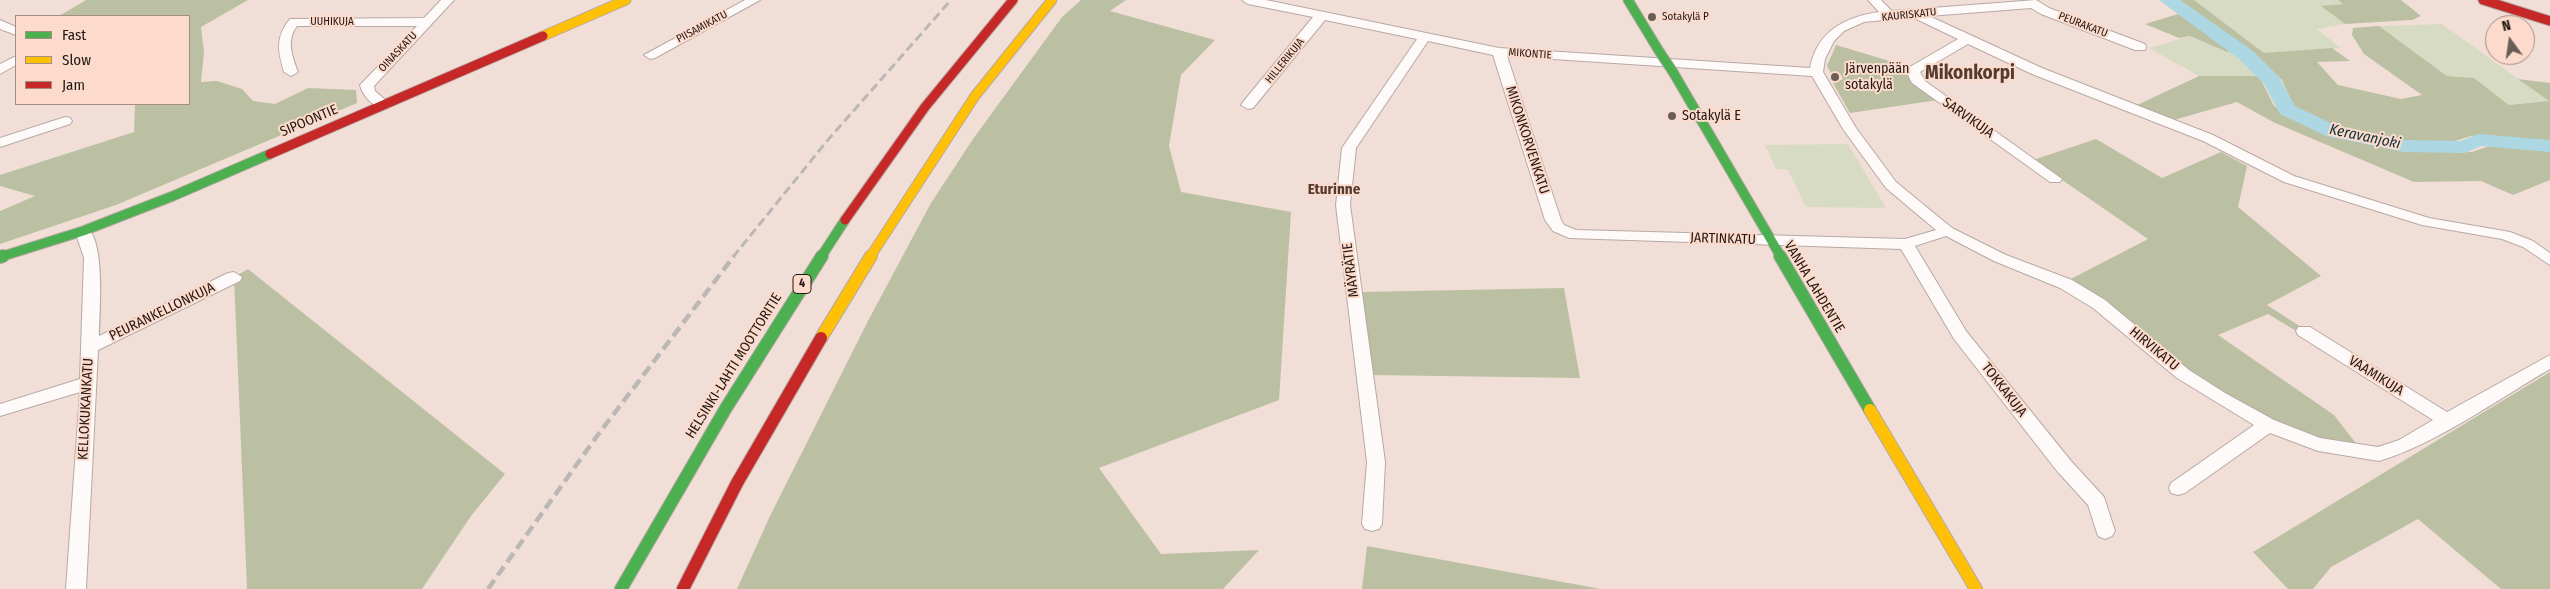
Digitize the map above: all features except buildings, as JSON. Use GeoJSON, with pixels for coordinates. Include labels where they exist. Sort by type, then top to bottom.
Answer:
{"type":"FeatureCollection","features":[{"type":"Feature","properties":{"kind":"main road","name":"SIPOONTIE"},"geometry":{"type":"LineString","coordinates":[[0,258],[83,231],[172,196],[626,0]]}},
{"type":"Feature","properties":{"kind":"main road","name":"HELSINKI-LAHTI MOOTTORITIE"},"geometry":{"type":"LineString","coordinates":[[621,589],[680,483],[797,291],[884,162],[937,89],[1013,0]]}},
{"type":"Feature","properties":{"kind":"main road"},"geometry":{"type":"LineString","coordinates":[[683,589],[737,482],[844,298],[974,96],[1052,0]]}},
{"type":"Feature","properties":{"kind":"main road","name":"VANHA LAHDENTIE"},"geometry":{"type":"LineString","coordinates":[[1628,0],[1673,72],[1769,240],[1976,589]]}},
{"type":"Feature","properties":{"kind":"main road"},"geometry":{"type":"LineString","coordinates":[[2483,0],[2550,21]]}},
{"type":"Feature","properties":{"kind":"street","name":"OINASKATU"},"geometry":{"type":"LineString","coordinates":[[384,105],[370,93],[367,85],[448,0]]}},
{"type":"Feature","properties":{"kind":"street","name":"PIISAMIKATU"},"geometry":{"type":"LineString","coordinates":[[650,54],[754,0]]}},
{"type":"Feature","properties":{"kind":"street","name":"MIKONTIE"},"geometry":{"type":"LineString","coordinates":[[1248,0],[1287,4],[1321,16],[1499,52],[1816,72]]}},
{"type":"Feature","properties":{"kind":"street"},"geometry":{"type":"LineString","coordinates":[[1874,0],[1890,16]]}},
{"type":"Feature","properties":{"kind":"street","name":"KAURISKATU"},"geometry":{"type":"LineString","coordinates":[[1816,72],[1817,61],[1824,45],[1842,26],[1853,22],[1890,16],[2032,1]]}},
{"type":"Feature","properties":{"kind":"street","name":"PEURAKATU"},"geometry":{"type":"LineString","coordinates":[[2032,1],[2045,11],[2140,47]]}},
{"type":"Feature","properties":{"kind":"street"},"geometry":{"type":"LineString","coordinates":[[1916,14],[2037,71],[2199,134],[2290,179],[2426,222],[2505,235],[2528,244],[2550,260]]}},
{"type":"Feature","properties":{"kind":"street","name":"HILLERIKUJA"},"geometry":{"type":"LineString","coordinates":[[1248,105],[1321,16]]}},
{"type":"Feature","properties":{"kind":"street","name":"UUHIKUJA"},"geometry":{"type":"LineString","coordinates":[[291,72],[282,45],[286,30],[294,22],[426,22]]}},
{"type":"Feature","properties":{"kind":"street"},"geometry":{"type":"LineString","coordinates":[[0,24],[15,31]]}},
{"type":"Feature","properties":{"kind":"street","name":"MÄYRÄTIE"},"geometry":{"type":"LineString","coordinates":[[1372,524],[1376,462],[1343,205],[1349,148],[1424,37]]}},
{"type":"Feature","properties":{"kind":"street","name":"SARVIKUJA"},"geometry":{"type":"LineString","coordinates":[[1967,38],[1913,72],[1919,83],[2055,179]]}},
{"type":"Feature","properties":{"kind":"street","name":"MIKONKORVENKATU"},"geometry":{"type":"LineString","coordinates":[[1499,52],[1553,220],[1558,228]]}},
{"type":"Feature","properties":{"kind":"street"},"geometry":{"type":"LineString","coordinates":[[0,70],[15,61]]}},
{"type":"Feature","properties":{"kind":"street","name":"HIRVIKATU"},"geometry":{"type":"LineString","coordinates":[[1816,72],[1850,129],[1892,185],[1947,231],[2000,258],[2066,284],[2099,304],[2183,374],[2219,398],[2268,425],[2318,444],[2379,454],[2405,445],[2550,362]]}},
{"type":"Feature","properties":{"kind":"street"},"geometry":{"type":"LineString","coordinates":[[0,143],[65,121]]}},
{"type":"Feature","properties":{"kind":"street","name":"JARTINKATU"},"geometry":{"type":"LineString","coordinates":[[1558,228],[1574,235],[1906,244],[1947,231]]}},
{"type":"Feature","properties":{"kind":"street","name":"KELLOKUKANKATU"},"geometry":{"type":"LineString","coordinates":[[76,589],[88,383],[92,258],[83,231]]}},
{"type":"Feature","properties":{"kind":"street","name":"TOKKAKUJA"},"geometry":{"type":"LineString","coordinates":[[1906,244],[1960,335],[2064,466],[2097,502],[2105,530]]}},
{"type":"Feature","properties":{"kind":"street","name":"PEURANKELLONKUJA"},"geometry":{"type":"LineString","coordinates":[[89,348],[234,277]]}},
{"type":"Feature","properties":{"kind":"street","name":"VAAMIKUJA"},"geometry":{"type":"LineString","coordinates":[[2304,331],[2448,421]]}},
{"type":"Feature","properties":{"kind":"street"},"geometry":{"type":"LineString","coordinates":[[0,410],[88,383]]}},
{"type":"Feature","properties":{"kind":"street"},"geometry":{"type":"LineString","coordinates":[[2178,488],[2268,425]]}},
{"type":"Feature","properties":{"kind":"green space"},"geometry":{"type":"Polygon","coordinates":[[[86,0],[248,0],[201,27],[204,52],[201,82],[217,81],[242,89],[253,101],[275,104],[308,88],[356,90],[357,103],[116,205],[0,244],[0,211],[35,196],[0,186],[0,175],[134,132],[135,105],[190,105],[190,15],[61,15],[86,0]]]}},
{"type":"Feature","properties":{"kind":"green space"},"geometry":{"type":"Polygon","coordinates":[[[1081,0],[1126,0],[1110,11],[1215,40],[1181,75],[1169,146],[1181,192],[1291,212],[1279,400],[1099,468],[1161,554],[1259,550],[1223,589],[737,589],[770,516],[869,319],[931,203],[973,139],[1062,17],[1081,0]]]}},
{"type":"Feature","properties":{"kind":"green space"},"geometry":{"type":"Polygon","coordinates":[[[2176,0],[2194,0],[2264,53],[2332,48],[2350,61],[2317,62],[2338,85],[2401,99],[2422,95],[2364,54],[2352,35],[2353,28],[2379,26],[2447,76],[2474,78],[2509,105],[2549,101],[2518,79],[2550,83],[2550,141],[2471,136],[2452,142],[2399,141],[2336,129],[2295,110],[2282,80],[2252,52],[2176,0]]]}},
{"type":"Feature","properties":{"kind":"green space"},"geometry":{"type":"Polygon","coordinates":[[[2194,0],[2338,0],[2344,4],[2322,7],[2345,24],[2317,29],[2341,48],[2264,53],[2194,0]]]}},
{"type":"Feature","properties":{"kind":"green space"},"geometry":{"type":"Polygon","coordinates":[[[2338,0],[2401,0],[2421,16],[2412,20],[2345,24],[2321,6],[2343,4],[2338,0]]]}},
{"type":"Feature","properties":{"kind":"green space"},"geometry":{"type":"Polygon","coordinates":[[[2178,14],[2235,50],[2227,52],[2190,36],[2179,38],[2145,24],[2178,14]]]}},
{"type":"Feature","properties":{"kind":"green space"},"geometry":{"type":"Polygon","coordinates":[[[2442,24],[2485,55],[2485,65],[2499,65],[2549,101],[2509,105],[2474,78],[2447,76],[2379,26],[2442,24]]]}},
{"type":"Feature","properties":{"kind":"green space"},"geometry":{"type":"Polygon","coordinates":[[[2190,36],[2227,52],[2235,50],[2243,56],[2259,76],[2199,76],[2149,48],[2190,36]]]}},
{"type":"Feature","properties":{"kind":"green space"},"geometry":{"type":"Polygon","coordinates":[[[1836,45],[1913,68],[1938,100],[1850,113],[1833,83],[1843,79],[1841,75],[1831,73],[1827,66],[1836,45]]]}},
{"type":"Feature","properties":{"kind":"green space"},"geometry":{"type":"Polygon","coordinates":[[[2199,76],[2259,76],[2274,106],[2308,127],[2337,137],[2410,151],[2472,152],[2489,146],[2550,150],[2550,180],[2513,195],[2481,181],[2414,182],[2273,122],[2237,102],[2174,120],[2135,106],[2199,76]]]}},
{"type":"Feature","properties":{"kind":"green space"},"geometry":{"type":"Polygon","coordinates":[[[2096,139],[2162,178],[2221,152],[2247,166],[2238,207],[2321,276],[2267,305],[2304,329],[2298,332],[2268,314],[2218,335],[2334,415],[2358,446],[2317,439],[2283,427],[2249,411],[2187,371],[2069,280],[2148,239],[2033,160],[2096,139]]]}},
{"type":"Feature","properties":{"kind":"green space"},"geometry":{"type":"Polygon","coordinates":[[[1848,144],[1886,208],[1806,207],[1788,170],[1776,169],[1765,145],[1848,144]]]}},
{"type":"Feature","properties":{"kind":"green space"},"geometry":{"type":"Polygon","coordinates":[[[248,269],[505,474],[471,516],[422,589],[247,589],[234,277],[248,269]]]}},
{"type":"Feature","properties":{"kind":"green space"},"geometry":{"type":"Polygon","coordinates":[[[1564,288],[1580,378],[1371,375],[1361,292],[1564,288]]]}},
{"type":"Feature","properties":{"kind":"green space"},"geometry":{"type":"Polygon","coordinates":[[[2550,372],[2550,589],[2501,589],[2418,519],[2331,567],[2313,589],[2288,589],[2253,552],[2550,372]]]}},
{"type":"Feature","properties":{"kind":"green space"},"geometry":{"type":"Polygon","coordinates":[[[1367,546],[1601,589],[1362,589],[1367,546]]]}},
{"type":"Feature","properties":{"kind":"waterway","name":"Keravanjoki"},"geometry":{"type":"LineString","coordinates":[[2168,0],[2246,55],[2272,81],[2287,110],[2333,132],[2404,146],[2465,147],[2478,140],[2550,146]]}},
{"type":"Feature","properties":{"kind":"railway"},"geometry":{"type":"LineString","coordinates":[[733,257],[827,141],[951,0]]}},
{"type":"Feature","properties":{"kind":"railway"},"geometry":{"type":"LineString","coordinates":[[488,589],[597,436],[734,256]]}},
{"type":"Feature","properties":{"kind":"traffic: fast"},"geometry":{"type":"LineString","coordinates":[[1628,0],[1659,51]]}},
{"type":"Feature","properties":{"kind":"traffic: fast"},"geometry":{"type":"LineString","coordinates":[[1659,51],[1673,72]]}},
{"type":"Feature","properties":{"kind":"traffic: fast"},"geometry":{"type":"LineString","coordinates":[[1673,72],[1870,410]]}},
{"type":"Feature","properties":{"kind":"traffic: fast"},"geometry":{"type":"LineString","coordinates":[[0,257],[83,231],[173,196],[270,154]]}},
{"type":"Feature","properties":{"kind":"traffic: fast"},"geometry":{"type":"LineString","coordinates":[[621,589],[726,408],[845,220]]}},
{"type":"Feature","properties":{"kind":"traffic: slow"},"geometry":{"type":"LineString","coordinates":[[543,36],[626,0]]}},
{"type":"Feature","properties":{"kind":"traffic: slow"},"geometry":{"type":"LineString","coordinates":[[821,338],[844,298],[975,96],[1052,0]]}},
{"type":"Feature","properties":{"kind":"traffic: slow"},"geometry":{"type":"LineString","coordinates":[[1870,410],[1976,589]]}},
{"type":"Feature","properties":{"kind":"traffic: jam"},"geometry":{"type":"LineString","coordinates":[[845,220],[925,107],[1013,0]]}},
{"type":"Feature","properties":{"kind":"traffic: jam"},"geometry":{"type":"LineString","coordinates":[[2483,0],[2550,21]]}},
{"type":"Feature","properties":{"kind":"traffic: jam"},"geometry":{"type":"LineString","coordinates":[[270,154],[543,36]]}},
{"type":"Feature","properties":{"kind":"traffic: jam"},"geometry":{"type":"LineString","coordinates":[[683,589],[737,483],[821,338]]}},
{"type":"Feature","properties":{"kind":"place","name":"Sotakylä P"},"geometry":{"type":"Point","coordinates":[1652,17]}},
{"type":"Feature","properties":{"kind":"place","name":"Järvenpään sotakylä"},"geometry":{"type":"Point","coordinates":[1835,77]}},
{"type":"Feature","properties":{"kind":"place","name":"Sotakylä E"},"geometry":{"type":"Point","coordinates":[1672,116]}},
{"type":"Feature","properties":{"kind":"district","name":"Mikonkorpi"},"geometry":{"type":"Point","coordinates":[1970,74]}},
{"type":"Feature","properties":{"kind":"district","name":"Eturinne"},"geometry":{"type":"Point","coordinates":[1334,190]}}]}
